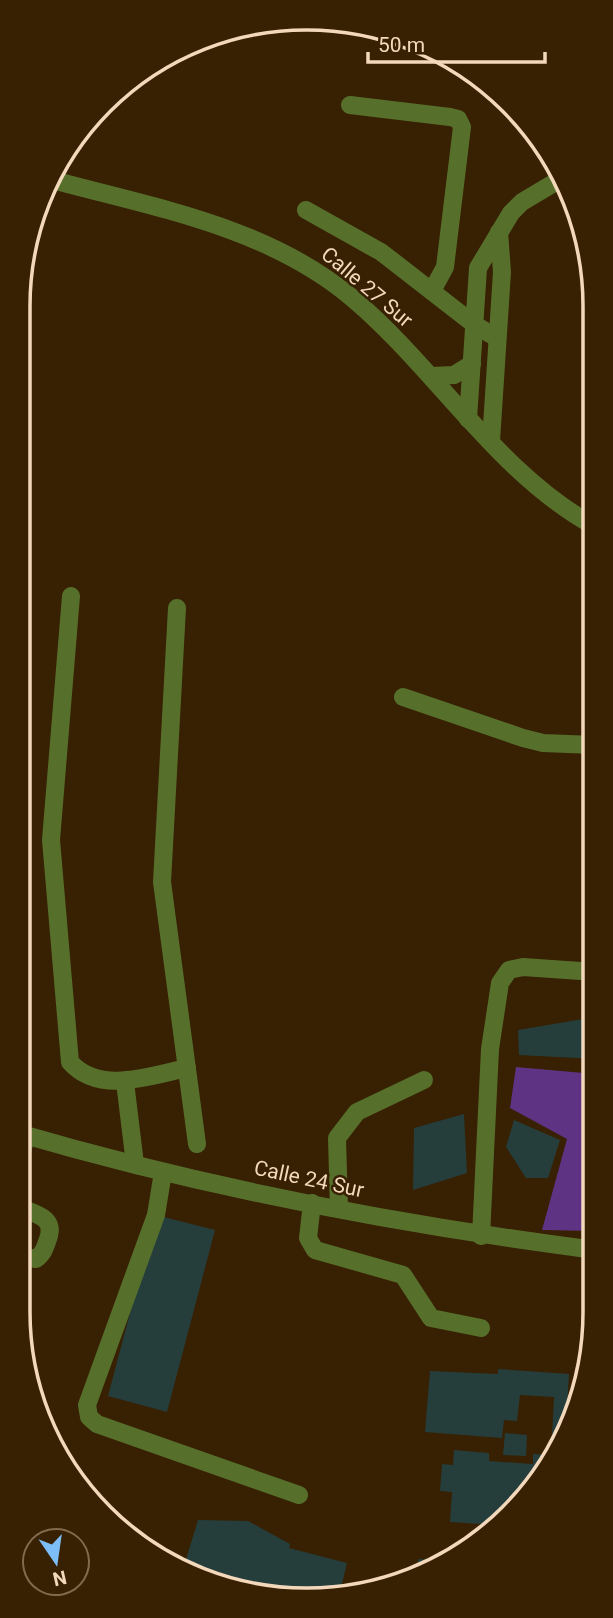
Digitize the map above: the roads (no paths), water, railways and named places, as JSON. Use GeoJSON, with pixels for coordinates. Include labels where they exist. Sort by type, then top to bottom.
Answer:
{"type":"FeatureCollection","features":[{"type":"Feature","properties":{"kind":"street"},"geometry":{"type":"LineString","coordinates":[[350,105],[450,117],[458,119],[462,127],[446,267],[432,291]]}},
{"type":"Feature","properties":{"kind":"street","name":"Calle 27 Sur"},"geometry":{"type":"LineString","coordinates":[[59,182],[216,225],[288,253],[351,297],[432,376],[468,419],[563,507],[583,519]]}},
{"type":"Feature","properties":{"kind":"street"},"geometry":{"type":"LineString","coordinates":[[468,419],[478,268],[499,231],[522,202],[554,183]]}},
{"type":"Feature","properties":{"kind":"street"},"geometry":{"type":"LineString","coordinates":[[306,210],[381,252],[475,325],[497,338]]}},
{"type":"Feature","properties":{"kind":"street"},"geometry":{"type":"LineString","coordinates":[[491,441],[502,272],[499,231]]}},
{"type":"Feature","properties":{"kind":"street"},"geometry":{"type":"LineString","coordinates":[[432,376],[454,375],[472,364]]}},
{"type":"Feature","properties":{"kind":"street"},"geometry":{"type":"LineString","coordinates":[[71,596],[51,840],[70,1062],[78,1071],[95,1078],[125,1082],[187,1068]]}},
{"type":"Feature","properties":{"kind":"street"},"geometry":{"type":"LineString","coordinates":[[177,608],[162,882],[197,1143]]}},
{"type":"Feature","properties":{"kind":"street"},"geometry":{"type":"LineString","coordinates":[[402,697],[523,738],[543,743],[583,745]]}},
{"type":"Feature","properties":{"kind":"street"},"geometry":{"type":"LineString","coordinates":[[481,1236],[490,1049],[500,983],[509,970],[523,967],[583,971]]}},
{"type":"Feature","properties":{"kind":"street"},"geometry":{"type":"LineString","coordinates":[[339,1209],[337,1138],[357,1112],[424,1080]]}},
{"type":"Feature","properties":{"kind":"street"},"geometry":{"type":"LineString","coordinates":[[125,1082],[135,1164]]}},
{"type":"Feature","properties":{"kind":"street","name":"Calle 24 Sur"},"geometry":{"type":"LineString","coordinates":[[30,1137],[163,1172],[339,1209],[481,1236],[583,1249]]}},
{"type":"Feature","properties":{"kind":"street"},"geometry":{"type":"LineString","coordinates":[[163,1172],[156,1215],[87,1405],[89,1417],[97,1424],[299,1495]]}},
{"type":"Feature","properties":{"kind":"street"},"geometry":{"type":"LineString","coordinates":[[312,1203],[308,1238],[315,1250],[403,1275],[431,1318],[481,1328]]}},
{"type":"Feature","properties":{"kind":"street"},"geometry":{"type":"LineString","coordinates":[[30,1213],[49,1223],[51,1230],[42,1255],[36,1259],[30,1258]]}}]}
